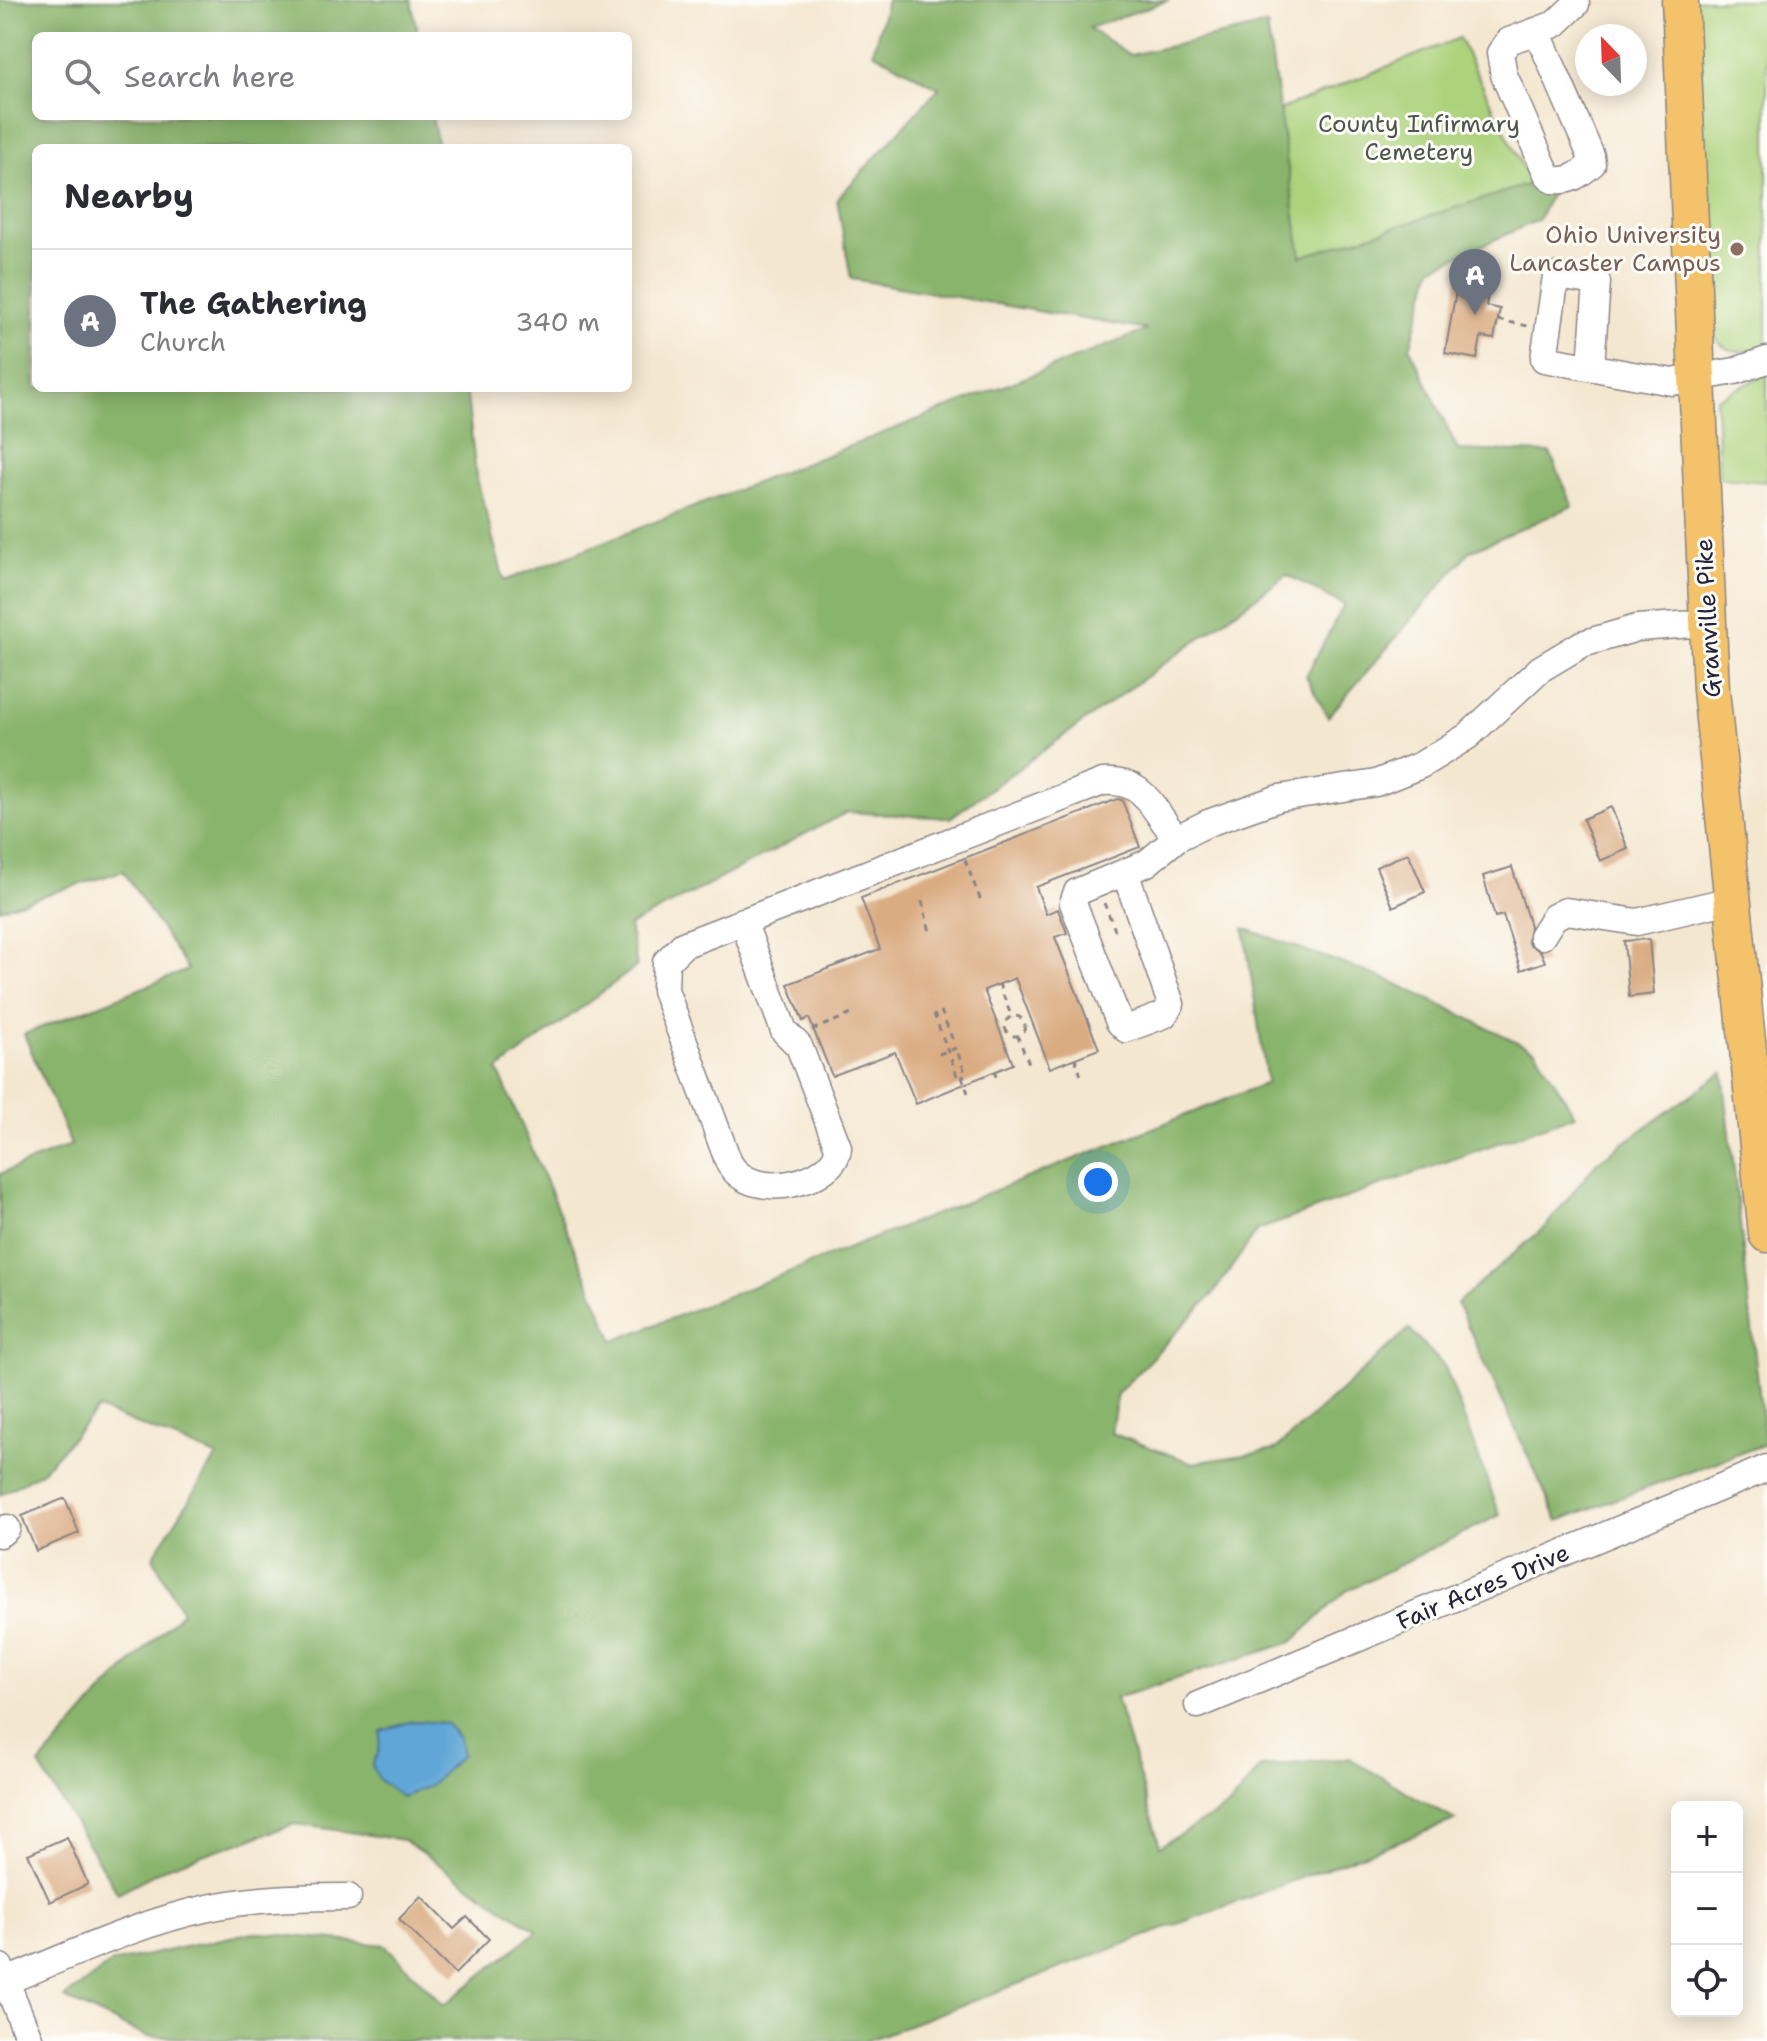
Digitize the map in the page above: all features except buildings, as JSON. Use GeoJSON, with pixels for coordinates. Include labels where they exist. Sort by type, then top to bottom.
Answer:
{"type":"FeatureCollection","features":[{"type":"Feature","properties":{"kind":"highway","name":"Granville Pike"},"geometry":{"type":"LineString","coordinates":[[1680,0],[1708,623],[1731,900],[1767,1234]]}},
{"type":"Feature","properties":{"kind":"street"},"geometry":{"type":"LineString","coordinates":[[1537,31],[1538,41],[1591,156],[1592,164],[1579,176],[1563,181],[1553,180],[1547,174],[1500,63],[1503,46],[1537,31],[1555,24],[1577,1]]}},
{"type":"Feature","properties":{"kind":"street"},"geometry":{"type":"LineString","coordinates":[[1591,366],[1597,282],[1556,276],[1544,359],[1672,382],[1696,379],[1767,360]]}},
{"type":"Feature","properties":{"kind":"street"},"geometry":{"type":"LineString","coordinates":[[1125,872],[1171,1004],[1164,1015],[1126,1029],[1119,1022],[1072,900],[1077,892],[1155,857],[1177,838],[1279,798],[1376,783],[1421,765],[1468,736],[1540,669],[1603,636],[1637,628],[1708,623]]}},
{"type":"Feature","properties":{"kind":"street"},"geometry":{"type":"LineString","coordinates":[[743,921],[784,1031],[799,1046],[838,1147],[837,1157],[824,1170],[777,1186],[754,1185],[731,1168],[663,983],[666,962],[676,950],[743,921],[1103,782],[1129,783],[1139,789],[1177,838]]}},
{"type":"Feature","properties":{"kind":"street"},"geometry":{"type":"LineString","coordinates":[[1542,936],[1554,917],[1566,911],[1637,922],[1731,900]]}},
{"type":"Feature","properties":{"kind":"street","name":"Fair Acres Drive"},"geometry":{"type":"LineString","coordinates":[[1198,1705],[1767,1468]]}},
{"type":"Feature","properties":{"kind":"street"},"geometry":{"type":"LineString","coordinates":[[30,2041],[3,1974],[210,1907],[296,1897],[348,1897]]}},
{"type":"Feature","properties":{"kind":"path"},"geometry":{"type":"LineString","coordinates":[[1498,320],[1548,330]]}},
{"type":"Feature","properties":{"kind":"path"},"geometry":{"type":"LineString","coordinates":[[960,849],[982,904]]}},
{"type":"Feature","properties":{"kind":"path"},"geometry":{"type":"LineString","coordinates":[[1101,896],[1117,935]]}},
{"type":"Feature","properties":{"kind":"path"},"geometry":{"type":"LineString","coordinates":[[922,901],[930,932]]}},
{"type":"Feature","properties":{"kind":"path"},"geometry":{"type":"LineString","coordinates":[[999,984],[1012,1018],[1027,1024],[1017,1035]]}},
{"type":"Feature","properties":{"kind":"path"},"geometry":{"type":"LineString","coordinates":[[941,1011],[952,1038],[944,1041]]}},
{"type":"Feature","properties":{"kind":"path"},"geometry":{"type":"LineString","coordinates":[[808,1031],[854,1013]]}},
{"type":"Feature","properties":{"kind":"path"},"geometry":{"type":"LineString","coordinates":[[934,1014],[958,1078],[962,1077]]}},
{"type":"Feature","properties":{"kind":"path"},"geometry":{"type":"LineString","coordinates":[[1012,1018],[1007,1020],[1005,1028],[1017,1035],[1031,1068]]}},
{"type":"Feature","properties":{"kind":"path"},"geometry":{"type":"LineString","coordinates":[[939,1054],[956,1048],[966,1075],[962,1077]]}},
{"type":"Feature","properties":{"kind":"path"},"geometry":{"type":"LineString","coordinates":[[1075,1058],[1081,1076]]}},
{"type":"Feature","properties":{"kind":"path"},"geometry":{"type":"LineString","coordinates":[[994,1071],[998,1082]]}},
{"type":"Feature","properties":{"kind":"path"},"geometry":{"type":"LineString","coordinates":[[962,1077],[968,1093]]}},
{"type":"Feature","properties":{"kind":"green space"},"geometry":{"type":"Polygon","coordinates":[[[0,0],[411,0],[417,32],[32,32],[32,120],[433,120],[437,144],[32,144],[32,392],[466,392],[476,475],[504,581],[1147,330],[851,279],[837,199],[939,88],[873,52],[887,0],[1169,0],[1089,28],[1130,55],[1267,25],[1301,257],[1561,174],[1538,220],[1432,268],[1410,348],[1458,450],[1550,453],[1573,506],[1470,551],[1328,717],[1306,676],[1344,605],[1287,575],[950,818],[847,812],[629,926],[637,966],[498,1070],[614,1341],[1267,1083],[1244,928],[1391,981],[1536,1051],[1575,1115],[1258,1230],[1212,1295],[1117,1394],[1111,1433],[1193,1463],[1275,1450],[1409,1329],[1445,1367],[1500,1515],[1346,1591],[1292,1642],[1116,1698],[1160,1846],[1229,1806],[1261,1767],[1349,1758],[1455,1820],[866,2041],[244,2041],[145,2036],[64,1998],[112,1963],[253,1932],[385,1945],[444,2005],[537,1931],[403,1840],[295,1824],[169,1866],[118,1893],[39,1765],[105,1689],[182,1612],[153,1557],[217,1456],[98,1409],[41,1472],[0,1495],[0,1174],[71,1145],[24,1034],[188,970],[123,871],[0,909],[0,0]]]}},
{"type":"Feature","properties":{"kind":"green space","name":"Ohio University Lancaster Campus"},"geometry":{"type":"Polygon","coordinates":[[[1694,0],[1767,0],[1767,347],[1749,351],[1726,348],[1709,329],[1694,0]]]}},
{"type":"Feature","properties":{"kind":"green space","name":"County Infirmary Cemetery"},"geometry":{"type":"Polygon","coordinates":[[[1459,38],[1531,184],[1300,257],[1279,110],[1459,38]]]}},
{"type":"Feature","properties":{"kind":"green space"},"geometry":{"type":"Polygon","coordinates":[[[1767,374],[1767,482],[1719,478],[1716,399],[1767,374]]]}},
{"type":"Feature","properties":{"kind":"green space"},"geometry":{"type":"Polygon","coordinates":[[[1723,1072],[1765,1444],[1558,1521],[1457,1303],[1546,1226],[1597,1162],[1723,1072]]]}},
{"type":"Feature","properties":{"kind":"water"},"geometry":{"type":"Polygon","coordinates":[[[413,1721],[446,1723],[459,1739],[462,1755],[429,1786],[402,1797],[379,1780],[372,1765],[379,1751],[381,1731],[413,1721]]]}},
{"type":"Feature","properties":{"kind":"place","name":"Ohio University Lancaster Campus"},"geometry":{"type":"Point","coordinates":[1737,249]}},
{"type":"Feature","properties":{"kind":"place","name":"The Gathering"},"geometry":{"type":"Point","coordinates":[1475,315]}}]}
